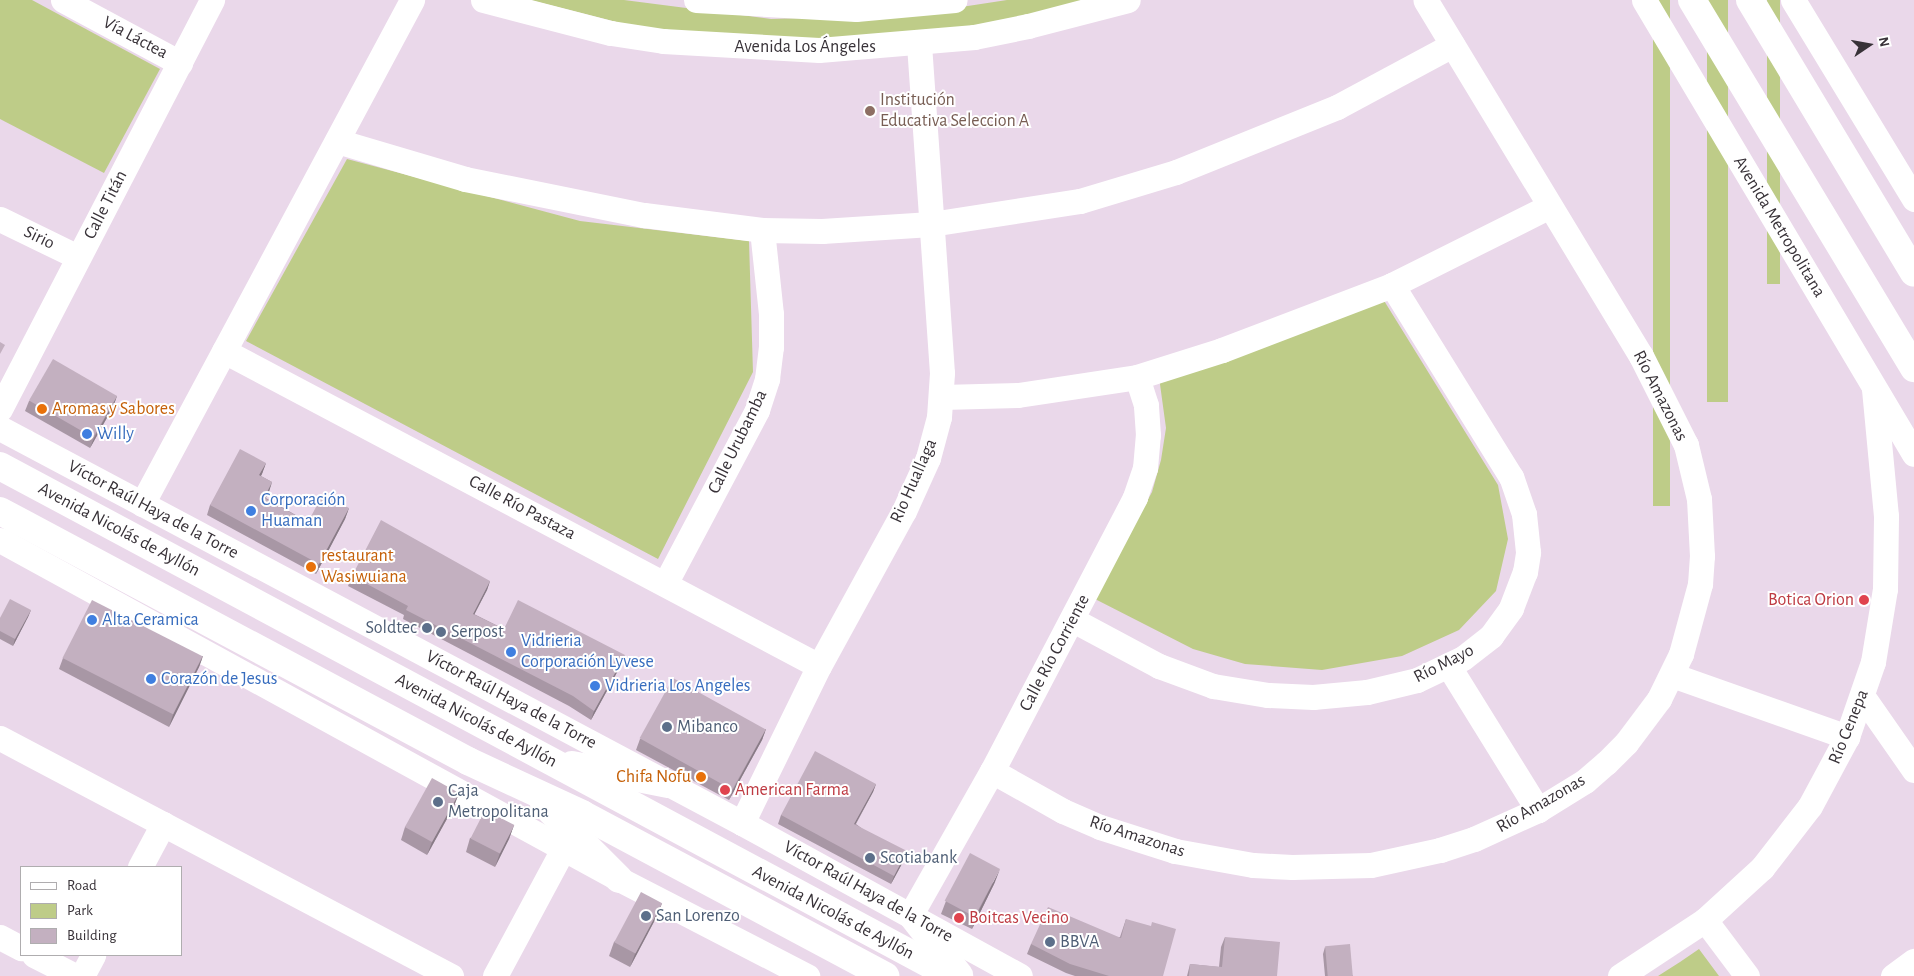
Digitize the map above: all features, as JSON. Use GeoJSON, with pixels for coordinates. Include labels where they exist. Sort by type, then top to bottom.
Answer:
{"type":"FeatureCollection","features":[{"type":"Feature","properties":{"kind":"main road"},"geometry":{"type":"LineString","coordinates":[[1692,0],[1914,368]]}},
{"type":"Feature","properties":{"kind":"main road"},"geometry":{"type":"LineString","coordinates":[[1750,0],[1914,273]]}},
{"type":"Feature","properties":{"kind":"main road","name":"Avenida Nicolás de Ayllón"},"geometry":{"type":"LineString","coordinates":[[0,466],[952,976]]}},
{"type":"Feature","properties":{"kind":"main road","name":"Avenida Nicolás de Ayllón"},"geometry":{"type":"LineString","coordinates":[[0,511],[468,761],[582,814],[885,976]]}},
{"type":"Feature","properties":{"kind":"main road"},"geometry":{"type":"LineString","coordinates":[[548,760],[668,784]]}},
{"type":"Feature","properties":{"kind":"main road"},"geometry":{"type":"LineString","coordinates":[[531,791],[619,879]]}},
{"type":"Feature","properties":{"kind":"main road"},"geometry":{"type":"LineString","coordinates":[[911,914],[960,976]]}},
{"type":"Feature","properties":{"kind":"street","name":"Vía Láctea"},"geometry":{"type":"LineString","coordinates":[[63,0],[180,63]]}},
{"type":"Feature","properties":{"kind":"street","name":"Calle Titán"},"geometry":{"type":"LineString","coordinates":[[0,409],[212,0]]}},
{"type":"Feature","properties":{"kind":"street"},"geometry":{"type":"LineString","coordinates":[[142,504],[412,0]]}},
{"type":"Feature","properties":{"kind":"street","name":"Avenida Los Ángeles"},"geometry":{"type":"LineString","coordinates":[[483,0],[611,33],[690,44],[819,50],[919,44],[1028,26],[1128,0]]}},
{"type":"Feature","properties":{"kind":"street"},"geometry":{"type":"LineString","coordinates":[[696,0],[856,9],[955,0]]}},
{"type":"Feature","properties":{"kind":"street","name":"Río Amazonas"},"geometry":{"type":"LineString","coordinates":[[992,772],[1034,796],[1100,827],[1175,851],[1253,865],[1332,868],[1406,859],[1474,839],[1538,810],[1585,781],[1626,743],[1659,699],[1672,675],[1688,633],[1700,584],[1702,528],[1694,472],[1675,418],[1652,376],[1548,207],[1425,0]]}},
{"type":"Feature","properties":{"kind":"street","name":"Avenida Metropolitana"},"geometry":{"type":"LineString","coordinates":[[1644,0],[1914,454]]}},
{"type":"Feature","properties":{"kind":"street"},"geometry":{"type":"LineString","coordinates":[[1793,0],[1914,199]]}},
{"type":"Feature","properties":{"kind":"street","name":"Rio Huallaga"},"geometry":{"type":"LineString","coordinates":[[742,823],[819,666],[925,465],[942,397],[919,44]]}},
{"type":"Feature","properties":{"kind":"street"},"geometry":{"type":"LineString","coordinates":[[337,141],[465,180],[644,215],[762,230],[822,231],[931,224],[1070,203],[1176,172],[1322,114],[1376,88],[1452,45]]}},
{"type":"Feature","properties":{"kind":"street"},"geometry":{"type":"LineString","coordinates":[[942,397],[1018,395],[1137,377],[1222,350],[1392,285],[1548,207]]}},
{"type":"Feature","properties":{"kind":"street","name":"Sirio"},"geometry":{"type":"LineString","coordinates":[[0,219],[78,257]]}},
{"type":"Feature","properties":{"kind":"street","name":"Calle Urubamba"},"geometry":{"type":"LineString","coordinates":[[666,584],[757,410],[767,379],[772,347],[771,314],[762,230]]}},
{"type":"Feature","properties":{"kind":"street","name":"Río Mayo"},"geometry":{"type":"LineString","coordinates":[[1073,620],[1159,666],[1213,686],[1268,695],[1313,697],[1366,692],[1417,680],[1448,666],[1491,636],[1511,608],[1525,572],[1527,533],[1519,495],[1511,478],[1392,285]]}},
{"type":"Feature","properties":{"kind":"street","name":"Calle Río Pastaza"},"geometry":{"type":"LineString","coordinates":[[224,351],[819,666]]}},
{"type":"Feature","properties":{"kind":"street","name":"Calle Río Corriente"},"geometry":{"type":"LineString","coordinates":[[911,914],[992,772],[1073,620],[1135,497],[1144,468],[1148,435],[1146,405],[1137,377]]}},
{"type":"Feature","properties":{"kind":"street","name":"Río Cenepa"},"geometry":{"type":"LineString","coordinates":[[1620,976],[1705,920],[1735,896],[1788,838],[1810,806],[1847,737],[1863,697],[1880,626],[1887,552],[1874,388]]}},
{"type":"Feature","properties":{"kind":"street","name":"Víctor Raúl Haya de la Torre"},"geometry":{"type":"LineString","coordinates":[[0,428],[742,823],[911,914],[1020,976]]}},
{"type":"Feature","properties":{"kind":"street"},"geometry":{"type":"LineString","coordinates":[[0,540],[619,879],[807,976]]}},
{"type":"Feature","properties":{"kind":"street"},"geometry":{"type":"LineString","coordinates":[[1448,666],[1538,810]]}},
{"type":"Feature","properties":{"kind":"street"},"geometry":{"type":"LineString","coordinates":[[1672,675],[1847,737]]}},
{"type":"Feature","properties":{"kind":"street"},"geometry":{"type":"LineString","coordinates":[[1863,697],[1914,770]]}},
{"type":"Feature","properties":{"kind":"street"},"geometry":{"type":"LineString","coordinates":[[0,738],[451,976]]}},
{"type":"Feature","properties":{"kind":"street"},"geometry":{"type":"LineString","coordinates":[[141,866],[163,824]]}},
{"type":"Feature","properties":{"kind":"street"},"geometry":{"type":"LineString","coordinates":[[496,976],[564,849]]}},
{"type":"Feature","properties":{"kind":"street"},"geometry":{"type":"LineString","coordinates":[[1705,920],[1747,976]]}},
{"type":"Feature","properties":{"kind":"street"},"geometry":{"type":"LineString","coordinates":[[0,936],[20,947]]}},
{"type":"Feature","properties":{"kind":"street"},"geometry":{"type":"LineString","coordinates":[[36,956],[75,976]]}},
{"type":"Feature","properties":{"kind":"street"},"geometry":{"type":"LineString","coordinates":[[82,976],[93,956]]}},
{"type":"Feature","properties":{"kind":"street"},"geometry":{"type":"LineString","coordinates":[[1894,976],[1914,961]]}},
{"type":"Feature","properties":{"kind":"green space"},"geometry":{"type":"Polygon","coordinates":[[[0,0],[32,0],[160,69],[104,173],[0,119],[0,0]]]}},
{"type":"Feature","properties":{"kind":"green space"},"geometry":{"type":"Polygon","coordinates":[[[530,0],[624,0],[771,19],[909,15],[1007,0],[1089,0],[1004,21],[915,34],[770,40],[636,27],[530,0]]]}},
{"type":"Feature","properties":{"kind":"green space"},"geometry":{"type":"Polygon","coordinates":[[[1653,0],[1670,0],[1670,506],[1653,506],[1653,0]]]}},
{"type":"Feature","properties":{"kind":"green space"},"geometry":{"type":"Polygon","coordinates":[[[1707,0],[1728,0],[1728,402],[1707,402],[1707,0]]]}},
{"type":"Feature","properties":{"kind":"green space"},"geometry":{"type":"Polygon","coordinates":[[[1767,0],[1780,0],[1780,284],[1767,284],[1767,0]]]}},
{"type":"Feature","properties":{"kind":"green space"},"geometry":{"type":"Polygon","coordinates":[[[347,159],[580,221],[749,241],[753,372],[658,559],[246,341],[347,159]]]}},
{"type":"Feature","properties":{"kind":"green space"},"geometry":{"type":"Polygon","coordinates":[[[1383,299],[1498,485],[1508,539],[1496,591],[1459,630],[1402,656],[1322,670],[1245,664],[1193,649],[1095,599],[1152,492],[1161,460],[1166,428],[1159,377],[1383,299]]]}},
{"type":"Feature","properties":{"kind":"green space"},"geometry":{"type":"Polygon","coordinates":[[[1699,949],[1719,976],[1658,976],[1680,962],[1699,949]]]}},
{"type":"Feature","properties":{"kind":"building"},"geometry":{"type":"Polygon","coordinates":[[[0,342],[5,345],[0,354],[0,342]]]}},
{"type":"Feature","properties":{"kind":"building"},"geometry":{"type":"Polygon","coordinates":[[[53,359],[117,396],[93,438],[29,401],[53,359]]]}},
{"type":"Feature","properties":{"kind":"building"},"geometry":{"type":"Polygon","coordinates":[[[240,449],[266,463],[259,475],[272,482],[264,498],[308,522],[323,494],[349,508],[319,564],[210,505],[240,449]]]}},
{"type":"Feature","properties":{"kind":"building"},"geometry":{"type":"Polygon","coordinates":[[[381,520],[490,581],[473,614],[504,629],[518,600],[625,655],[594,711],[573,696],[406,610],[408,606],[352,576],[381,520]]]}},
{"type":"Feature","properties":{"kind":"building"},"geometry":{"type":"Polygon","coordinates":[[[10,599],[31,610],[15,639],[0,631],[0,618],[10,599]]]}},
{"type":"Feature","properties":{"kind":"building"},"geometry":{"type":"Polygon","coordinates":[[[92,600],[202,656],[173,714],[62,658],[92,600]]]}},
{"type":"Feature","properties":{"kind":"building"},"geometry":{"type":"Polygon","coordinates":[[[673,678],[766,729],[732,790],[640,738],[673,678]]]}},
{"type":"Feature","properties":{"kind":"building"},"geometry":{"type":"Polygon","coordinates":[[[815,751],[876,784],[854,824],[907,851],[894,876],[781,815],[815,751]]]}},
{"type":"Feature","properties":{"kind":"building"},"geometry":{"type":"Polygon","coordinates":[[[432,778],[459,793],[432,842],[405,827],[432,778]]]}},
{"type":"Feature","properties":{"kind":"building"},"geometry":{"type":"Polygon","coordinates":[[[485,810],[514,825],[500,853],[470,839],[485,810]]]}},
{"type":"Feature","properties":{"kind":"building"},"geometry":{"type":"Polygon","coordinates":[[[970,853],[1000,869],[975,917],[945,901],[970,853]]]}},
{"type":"Feature","properties":{"kind":"building"},"geometry":{"type":"Polygon","coordinates":[[[641,892],[662,903],[635,954],[614,942],[641,892]]]}},
{"type":"Feature","properties":{"kind":"building"},"geometry":{"type":"Polygon","coordinates":[[[1048,907],[1121,938],[1126,919],[1151,926],[1152,922],[1176,929],[1163,976],[1109,976],[1070,964],[1031,944],[1048,907]]]}},
{"type":"Feature","properties":{"kind":"building"},"geometry":{"type":"Polygon","coordinates":[[[1225,937],[1280,942],[1277,976],[1189,976],[1190,964],[1222,967],[1225,937]]]}},
{"type":"Feature","properties":{"kind":"building"},"geometry":{"type":"Polygon","coordinates":[[[1350,944],[1353,976],[1328,976],[1325,946],[1350,944]]]}},
{"type":"Feature","properties":{"kind":"place","name":"Institución Educativa Seleccion A"},"geometry":{"type":"Point","coordinates":[870,111]}},
{"type":"Feature","properties":{"kind":"place","name":"Aromas y Sabores"},"geometry":{"type":"Point","coordinates":[42,409]}},
{"type":"Feature","properties":{"kind":"place","name":"Willy"},"geometry":{"type":"Point","coordinates":[87,434]}},
{"type":"Feature","properties":{"kind":"place","name":"Corporación Huaman"},"geometry":{"type":"Point","coordinates":[251,511]}},
{"type":"Feature","properties":{"kind":"place","name":"restaurant Wasiwuiana"},"geometry":{"type":"Point","coordinates":[311,567]}},
{"type":"Feature","properties":{"kind":"place","name":"Botica Orion"},"geometry":{"type":"Point","coordinates":[1864,600]}},
{"type":"Feature","properties":{"kind":"place","name":"Alta Ceramica"},"geometry":{"type":"Point","coordinates":[92,620]}},
{"type":"Feature","properties":{"kind":"place","name":"Soldtec"},"geometry":{"type":"Point","coordinates":[427,628]}},
{"type":"Feature","properties":{"kind":"place","name":"Serpost"},"geometry":{"type":"Point","coordinates":[441,632]}},
{"type":"Feature","properties":{"kind":"place","name":"Vidrieria Corporación Lyvese"},"geometry":{"type":"Point","coordinates":[511,652]}},
{"type":"Feature","properties":{"kind":"place","name":"Corazón de Jesus"},"geometry":{"type":"Point","coordinates":[151,679]}},
{"type":"Feature","properties":{"kind":"place","name":"Vidrieria Los Angeles"},"geometry":{"type":"Point","coordinates":[595,686]}},
{"type":"Feature","properties":{"kind":"place","name":"Mibanco"},"geometry":{"type":"Point","coordinates":[667,727]}},
{"type":"Feature","properties":{"kind":"place","name":"Chifa Nofu"},"geometry":{"type":"Point","coordinates":[701,777]}},
{"type":"Feature","properties":{"kind":"place","name":"American Farma"},"geometry":{"type":"Point","coordinates":[725,790]}},
{"type":"Feature","properties":{"kind":"place","name":"Caja Metropolitana"},"geometry":{"type":"Point","coordinates":[438,802]}},
{"type":"Feature","properties":{"kind":"place","name":"Scotiabank"},"geometry":{"type":"Point","coordinates":[870,858]}},
{"type":"Feature","properties":{"kind":"place","name":"San Lorenzo"},"geometry":{"type":"Point","coordinates":[646,916]}},
{"type":"Feature","properties":{"kind":"place","name":"Boitcas Vecino"},"geometry":{"type":"Point","coordinates":[959,918]}},
{"type":"Feature","properties":{"kind":"place","name":"BBVA"},"geometry":{"type":"Point","coordinates":[1050,942]}}]}
